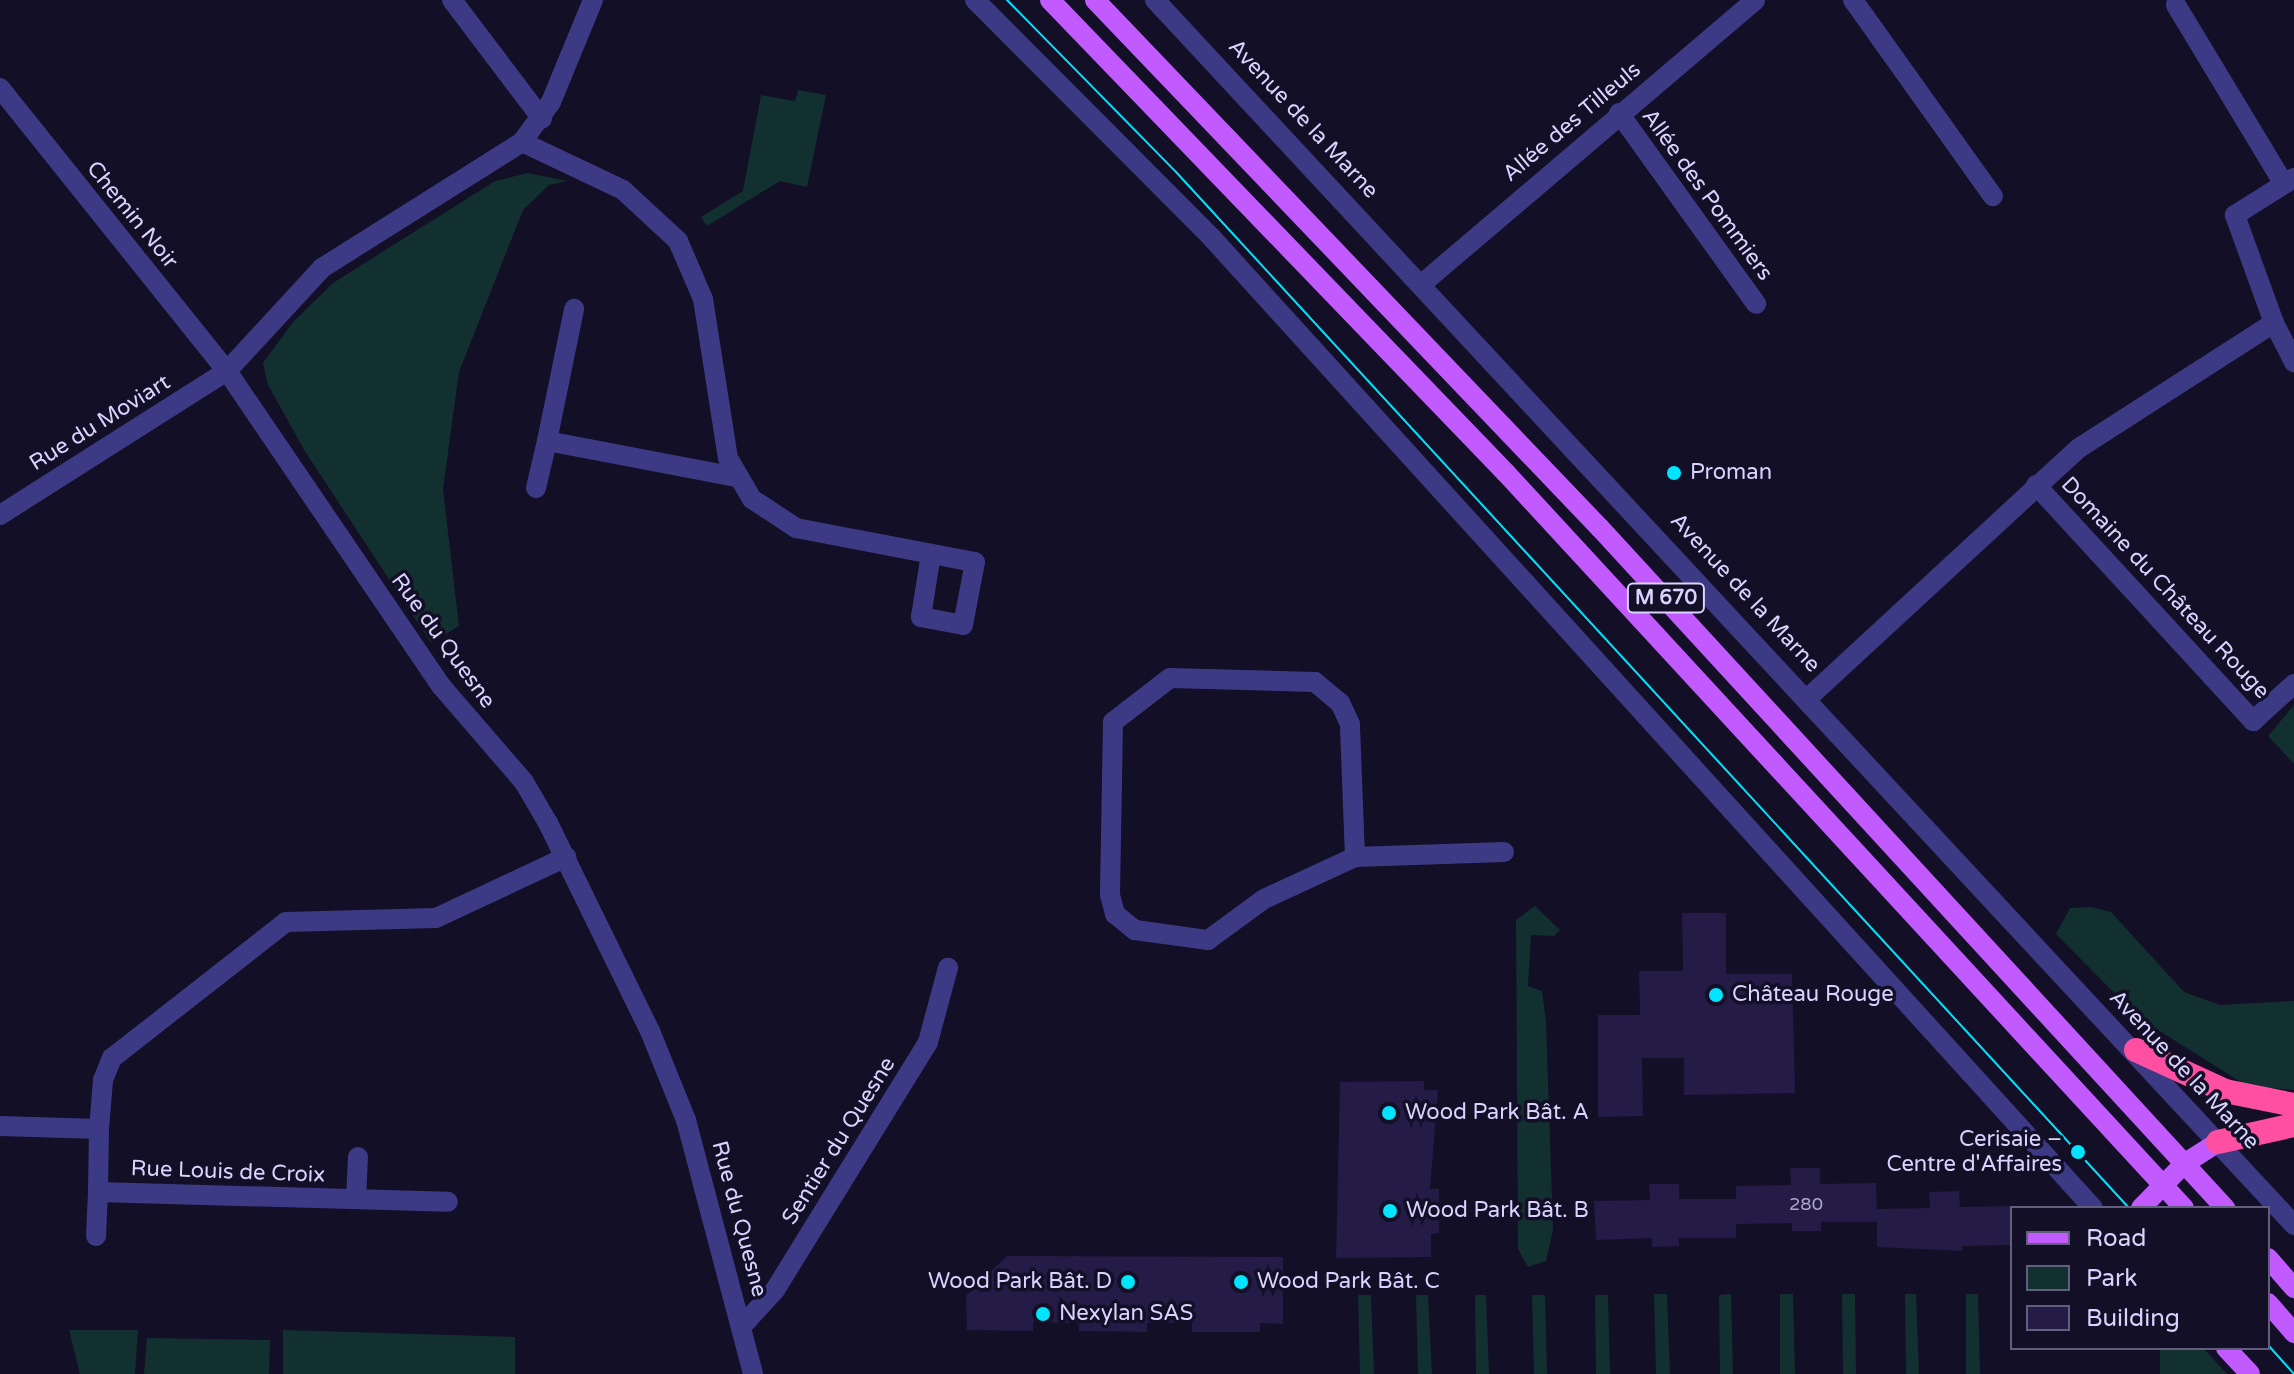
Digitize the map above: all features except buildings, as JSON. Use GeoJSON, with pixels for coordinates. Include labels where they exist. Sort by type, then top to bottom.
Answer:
{"type":"FeatureCollection","features":[{"type":"Feature","properties":{"kind":"highway"},"geometry":{"type":"LineString","coordinates":[[2136,1050],[2225,1091],[2294,1105]]}},
{"type":"Feature","properties":{"kind":"highway"},"geometry":{"type":"LineString","coordinates":[[2218,1142],[2294,1125]]}},
{"type":"Feature","properties":{"kind":"main road","name":"M 670"},"geometry":{"type":"LineString","coordinates":[[1050,0],[1172,119],[1506,473],[2182,1206]]}},
{"type":"Feature","properties":{"kind":"main road","name":"M 670"},"geometry":{"type":"LineString","coordinates":[[1095,0],[1610,539],[2223,1206]]}},
{"type":"Feature","properties":{"kind":"main road"},"geometry":{"type":"LineString","coordinates":[[2143,1206],[2184,1164],[2218,1142]]}},
{"type":"Feature","properties":{"kind":"main road"},"geometry":{"type":"LineString","coordinates":[[2270,1260],[2294,1288]]}},
{"type":"Feature","properties":{"kind":"main road"},"geometry":{"type":"LineString","coordinates":[[2270,1305],[2294,1333]]}},
{"type":"Feature","properties":{"kind":"main road"},"geometry":{"type":"LineString","coordinates":[[2228,1350],[2250,1374]]}},
{"type":"Feature","properties":{"kind":"street"},"geometry":{"type":"LineString","coordinates":[[452,0],[542,119]]}},
{"type":"Feature","properties":{"kind":"street"},"geometry":{"type":"LineString","coordinates":[[227,371],[322,268],[522,142],[542,119],[593,0]]}},
{"type":"Feature","properties":{"kind":"street"},"geometry":{"type":"LineString","coordinates":[[975,0],[1259,288],[2091,1206]]}},
{"type":"Feature","properties":{"kind":"street","name":"Avenue de la Marne"},"geometry":{"type":"LineString","coordinates":[[1155,0],[1809,697],[2294,1225]]}},
{"type":"Feature","properties":{"kind":"street","name":"Allée des Tilleuls"},"geometry":{"type":"LineString","coordinates":[[1423,283],[1755,0]]}},
{"type":"Feature","properties":{"kind":"street"},"geometry":{"type":"LineString","coordinates":[[1853,0],[1993,196]]}},
{"type":"Feature","properties":{"kind":"street"},"geometry":{"type":"LineString","coordinates":[[2176,5],[2289,181],[2235,215],[2274,323],[2294,362]]}},
{"type":"Feature","properties":{"kind":"street","name":"Chemin Noir"},"geometry":{"type":"LineString","coordinates":[[0,88],[227,371]]}},
{"type":"Feature","properties":{"kind":"street","name":"Allée des Pommiers"},"geometry":{"type":"LineString","coordinates":[[1619,113],[1756,304]]}},
{"type":"Feature","properties":{"kind":"street"},"geometry":{"type":"LineString","coordinates":[[522,142],[623,190],[678,241],[703,299],[715,402],[735,477],[767,512],[796,528],[931,554]]}},
{"type":"Feature","properties":{"kind":"street"},"geometry":{"type":"LineString","coordinates":[[536,488],[574,309]]}},
{"type":"Feature","properties":{"kind":"street","name":"Domaine du Château Rouge"},"geometry":{"type":"LineString","coordinates":[[1809,697],[2036,485],[2097,436],[2274,323]]}},
{"type":"Feature","properties":{"kind":"street","name":"Rue du Moviart"},"geometry":{"type":"LineString","coordinates":[[0,514],[227,371]]}},
{"type":"Feature","properties":{"kind":"street","name":"Rue du Quesne"},"geometry":{"type":"LineString","coordinates":[[227,371],[442,687],[534,798],[566,857],[682,1108],[743,1325],[753,1374]]}},
{"type":"Feature","properties":{"kind":"street"},"geometry":{"type":"LineString","coordinates":[[547,441],[735,477]]}},
{"type":"Feature","properties":{"kind":"street","name":"Domaine du Château Rouge"},"geometry":{"type":"LineString","coordinates":[[2036,485],[2253,721],[2294,684]]}},
{"type":"Feature","properties":{"kind":"street"},"geometry":{"type":"LineString","coordinates":[[1355,857],[1350,724],[1340,703],[1315,682],[1170,678],[1113,722],[1108,740],[1110,895],[1127,927],[1208,940],[1264,899],[1355,857],[1504,852]]}},
{"type":"Feature","properties":{"kind":"street","name":"Rue Louis de Croix"},"geometry":{"type":"LineString","coordinates":[[96,1236],[103,1080],[112,1058],[286,922],[436,918],[566,857]]}},
{"type":"Feature","properties":{"kind":"street","name":"Sentier du Quesne"},"geometry":{"type":"LineString","coordinates":[[743,1325],[775,1290],[928,1042],[948,968]]}},
{"type":"Feature","properties":{"kind":"street"},"geometry":{"type":"LineString","coordinates":[[0,1126],[99,1129]]}},
{"type":"Feature","properties":{"kind":"street","name":"Rue Louis de Croix"},"geometry":{"type":"LineString","coordinates":[[356,1199],[358,1157]]}},
{"type":"Feature","properties":{"kind":"street","name":"Rue Louis de Croix"},"geometry":{"type":"LineString","coordinates":[[98,1192],[448,1202]]}},
{"type":"Feature","properties":{"kind":"green space"},"geometry":{"type":"Polygon","coordinates":[[[798,90],[826,95],[807,187],[780,181],[707,226],[701,217],[743,191],[761,95],[795,101],[798,90]]]}},
{"type":"Feature","properties":{"kind":"green space"},"geometry":{"type":"Polygon","coordinates":[[[528,173],[567,181],[549,185],[523,210],[459,372],[443,489],[459,626],[431,643],[306,453],[268,385],[263,363],[293,322],[333,283],[495,181],[528,173]]]}},
{"type":"Feature","properties":{"kind":"green space"},"geometry":{"type":"Polygon","coordinates":[[[2294,705],[2294,764],[2268,736],[2294,705]]]}},
{"type":"Feature","properties":{"kind":"green space"},"geometry":{"type":"Polygon","coordinates":[[[1535,906],[1560,930],[1554,936],[1531,935],[1528,986],[1542,991],[1546,1021],[1553,1230],[1546,1261],[1528,1267],[1518,1249],[1516,920],[1535,906]]]}},
{"type":"Feature","properties":{"kind":"green space"},"geometry":{"type":"Polygon","coordinates":[[[2091,907],[2111,912],[2184,992],[2220,1005],[2294,1001],[2294,1090],[2247,1086],[2139,1018],[2056,934],[2070,908],[2091,907]]]}},
{"type":"Feature","properties":{"kind":"green space"},"geometry":{"type":"Polygon","coordinates":[[[1654,1294],[1667,1294],[1670,1374],[1656,1374],[1654,1294]]]}},
{"type":"Feature","properties":{"kind":"green space"},"geometry":{"type":"Polygon","coordinates":[[[1731,1294],[1733,1374],[1720,1374],[1719,1295],[1731,1294]]]}},
{"type":"Feature","properties":{"kind":"green space"},"geometry":{"type":"Polygon","coordinates":[[[1780,1294],[1793,1294],[1795,1374],[1780,1374],[1780,1294]]]}},
{"type":"Feature","properties":{"kind":"green space"},"geometry":{"type":"Polygon","coordinates":[[[1842,1294],[1855,1294],[1856,1374],[1843,1374],[1842,1294]]]}},
{"type":"Feature","properties":{"kind":"green space"},"geometry":{"type":"Polygon","coordinates":[[[1905,1294],[1916,1294],[1919,1374],[1906,1374],[1905,1294]]]}},
{"type":"Feature","properties":{"kind":"green space"},"geometry":{"type":"Polygon","coordinates":[[[1966,1294],[1978,1294],[1980,1374],[1966,1374],[1966,1294]]]}},
{"type":"Feature","properties":{"kind":"green space"},"geometry":{"type":"Polygon","coordinates":[[[1358,1295],[1371,1295],[1374,1374],[1360,1374],[1358,1295]]]}},
{"type":"Feature","properties":{"kind":"green space"},"geometry":{"type":"Polygon","coordinates":[[[1416,1295],[1428,1295],[1432,1374],[1418,1374],[1416,1295]]]}},
{"type":"Feature","properties":{"kind":"green space"},"geometry":{"type":"Polygon","coordinates":[[[1475,1295],[1486,1295],[1489,1374],[1476,1374],[1475,1295]]]}},
{"type":"Feature","properties":{"kind":"green space"},"geometry":{"type":"Polygon","coordinates":[[[1532,1295],[1545,1295],[1547,1374],[1534,1374],[1532,1295]]]}},
{"type":"Feature","properties":{"kind":"green space"},"geometry":{"type":"Polygon","coordinates":[[[1595,1295],[1608,1295],[1610,1374],[1596,1374],[1595,1295]]]}},
{"type":"Feature","properties":{"kind":"green space"},"geometry":{"type":"Polygon","coordinates":[[[69,1330],[138,1330],[135,1374],[80,1374],[69,1330]]]}},
{"type":"Feature","properties":{"kind":"green space"},"geometry":{"type":"Polygon","coordinates":[[[283,1330],[515,1337],[515,1374],[283,1374],[283,1330]]]}},
{"type":"Feature","properties":{"kind":"green space"},"geometry":{"type":"Polygon","coordinates":[[[147,1338],[270,1340],[269,1374],[144,1374],[147,1338]]]}},
{"type":"Feature","properties":{"kind":"green space"},"geometry":{"type":"Polygon","coordinates":[[[2160,1350],[2205,1350],[2227,1374],[2160,1374],[2160,1350]]]}},
{"type":"Feature","properties":{"kind":"tram line"},"geometry":{"type":"LineString","coordinates":[[1007,0],[1176,172],[2127,1206]]}},
{"type":"Feature","properties":{"kind":"tram line"},"geometry":{"type":"LineString","coordinates":[[2270,1347],[2294,1374]]}},
{"type":"Feature","properties":{"kind":"place","name":"Proman"},"geometry":{"type":"Point","coordinates":[1674,473]}},
{"type":"Feature","properties":{"kind":"place","name":"Château Rouge"},"geometry":{"type":"Point","coordinates":[1716,995]}},
{"type":"Feature","properties":{"kind":"place","name":"Wood Park Bât. A"},"geometry":{"type":"Point","coordinates":[1389,1113]}},
{"type":"Feature","properties":{"kind":"place","name":"Cerisaie – Centre d'Affaires"},"geometry":{"type":"Point","coordinates":[2078,1152]}},
{"type":"Feature","properties":{"kind":"place","name":"Wood Park Bât. B"},"geometry":{"type":"Point","coordinates":[1390,1211]}},
{"type":"Feature","properties":{"kind":"place","name":"Wood Park Bât. D"},"geometry":{"type":"Point","coordinates":[1128,1282]}},
{"type":"Feature","properties":{"kind":"place","name":"Wood Park Bât. C"},"geometry":{"type":"Point","coordinates":[1241,1282]}},
{"type":"Feature","properties":{"kind":"place","name":"Nexylan SAS"},"geometry":{"type":"Point","coordinates":[1043,1314]}}]}
